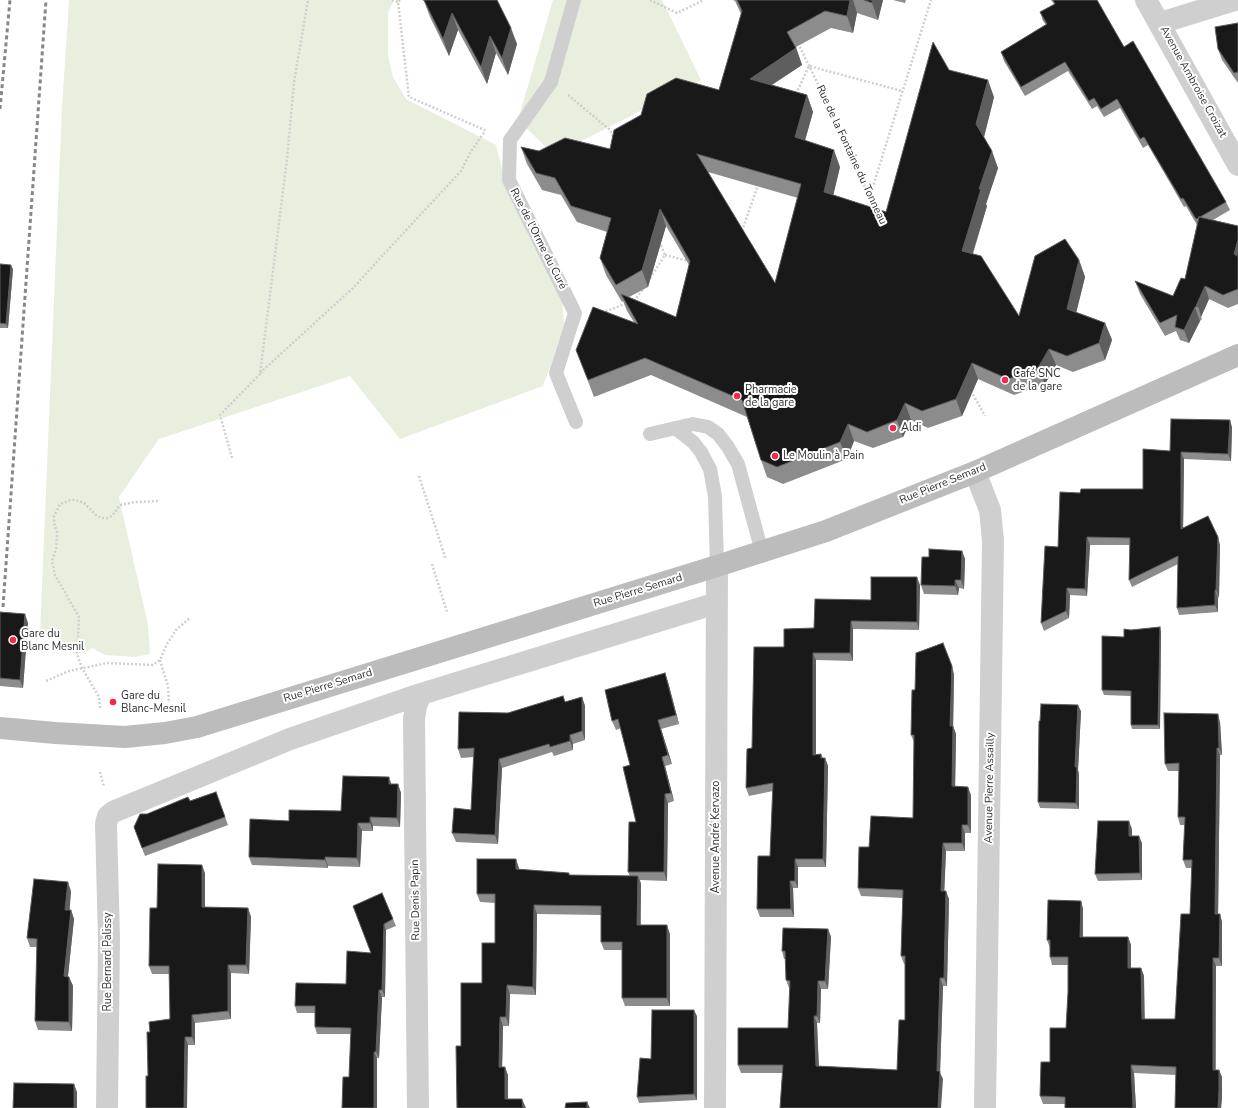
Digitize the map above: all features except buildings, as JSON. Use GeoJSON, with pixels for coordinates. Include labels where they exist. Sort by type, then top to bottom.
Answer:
{"type":"FeatureCollection","features":[{"type":"Feature","properties":{"kind":"main road","name":"Rue Pierre Semard"},"geometry":{"type":"LineString","coordinates":[[7,728],[55,733],[125,736],[165,733],[197,726],[826,531],[975,472],[1238,355]]}},
{"type":"Feature","properties":{"kind":"street","name":"Avenue Ambroise Croizat"},"geometry":{"type":"LineString","coordinates":[[1146,0],[1238,165]]}},
{"type":"Feature","properties":{"kind":"street"},"geometry":{"type":"LineString","coordinates":[[1160,23],[1235,0]]}},
{"type":"Feature","properties":{"kind":"street","name":"Avenue Pierre Assailly"},"geometry":{"type":"LineString","coordinates":[[975,472],[990,510],[993,541],[985,1108]]}},
{"type":"Feature","properties":{"kind":"street","name":"Avenue André Kervazo"},"geometry":{"type":"LineString","coordinates":[[715,1108],[717,566]]}},
{"type":"Feature","properties":{"kind":"street"},"geometry":{"type":"LineString","coordinates":[[421,694],[717,603]]}},
{"type":"Feature","properties":{"kind":"street","name":"Rue Bernard Palissy"},"geometry":{"type":"LineString","coordinates":[[107,1108],[109,939],[106,831],[108,816],[121,808],[290,739],[421,694]]}},
{"type":"Feature","properties":{"kind":"street","name":"Rue Denis Papin"},"geometry":{"type":"LineString","coordinates":[[418,1108],[414,719],[416,706],[421,694]]}},
{"type":"Feature","properties":{"kind":"lane"},"geometry":{"type":"LineString","coordinates":[[551,82],[574,0]]}},
{"type":"Feature","properties":{"kind":"lane","name":"Rue de l'Orme du Curé"},"geometry":{"type":"LineString","coordinates":[[551,82],[510,140],[509,180],[575,313]]}},
{"type":"Feature","properties":{"kind":"lane"},"geometry":{"type":"LineString","coordinates":[[575,313],[556,373],[576,422]]}},
{"type":"Feature","properties":{"kind":"lane"},"geometry":{"type":"LineString","coordinates":[[650,434],[693,424],[708,427],[718,434],[728,446],[738,464],[762,552]]}},
{"type":"Feature","properties":{"kind":"lane"},"geometry":{"type":"LineString","coordinates":[[675,428],[693,442],[701,452],[710,469],[715,496],[717,566]]}},
{"type":"Feature","properties":{"kind":"path"},"geometry":{"type":"LineString","coordinates":[[260,374],[287,160],[294,82],[308,0]]}},
{"type":"Feature","properties":{"kind":"path"},"geometry":{"type":"LineString","coordinates":[[232,458],[220,416],[260,374],[354,287],[461,171],[470,153],[485,131],[409,98],[399,1],[392,0]]}},
{"type":"Feature","properties":{"kind":"path"},"geometry":{"type":"LineString","coordinates":[[650,0],[677,13],[704,0]]}},
{"type":"Feature","properties":{"kind":"path"},"geometry":{"type":"LineString","coordinates":[[870,196],[931,0]]}},
{"type":"Feature","properties":{"kind":"path","name":"Rue de la Fontaine du Tonneau"},"geometry":{"type":"LineString","coordinates":[[796,40],[876,211]]}},
{"type":"Feature","properties":{"kind":"path"},"geometry":{"type":"LineString","coordinates":[[793,101],[809,66],[902,91]]}},
{"type":"Feature","properties":{"kind":"path"},"geometry":{"type":"LineString","coordinates":[[551,82],[610,130],[616,144]]}},
{"type":"Feature","properties":{"kind":"path"},"geometry":{"type":"LineString","coordinates":[[742,233],[760,180]]}},
{"type":"Feature","properties":{"kind":"path"},"geometry":{"type":"LineString","coordinates":[[659,241],[665,255]]}},
{"type":"Feature","properties":{"kind":"path"},"geometry":{"type":"LineString","coordinates":[[665,255],[693,262]]}},
{"type":"Feature","properties":{"kind":"path"},"geometry":{"type":"LineString","coordinates":[[648,281],[665,255]]}},
{"type":"Feature","properties":{"kind":"path"},"geometry":{"type":"LineString","coordinates":[[575,313],[592,317],[635,300],[644,287]]}},
{"type":"Feature","properties":{"kind":"path"},"geometry":{"type":"LineString","coordinates":[[968,387],[985,416]]}},
{"type":"Feature","properties":{"kind":"path"},"geometry":{"type":"LineString","coordinates":[[419,476],[446,560]]}},
{"type":"Feature","properties":{"kind":"path"},"geometry":{"type":"LineString","coordinates":[[100,708],[99,697],[82,668],[77,654],[80,617],[55,575],[52,561],[57,538],[54,516],[60,504],[76,500],[84,503],[101,518],[112,516],[120,505],[135,502],[160,501]]}},
{"type":"Feature","properties":{"kind":"path"},"geometry":{"type":"LineString","coordinates":[[432,564],[448,612]]}},
{"type":"Feature","properties":{"kind":"path"},"geometry":{"type":"LineString","coordinates":[[46,681],[69,671],[107,663],[153,665],[160,660],[167,644],[176,630],[190,618]]}},
{"type":"Feature","properties":{"kind":"path"},"geometry":{"type":"LineString","coordinates":[[160,660],[168,686],[169,703]]}},
{"type":"Feature","properties":{"kind":"green space"},"geometry":{"type":"Polygon","coordinates":[[[69,0],[394,0],[388,13],[388,55],[393,77],[406,99],[496,145],[507,188],[562,295],[564,324],[543,386],[400,439],[350,376],[159,439],[119,497],[148,625],[150,654],[135,657],[105,655],[92,648],[86,652],[77,654],[69,651],[55,636],[40,634],[62,108],[69,0]]]}},
{"type":"Feature","properties":{"kind":"green space"},"geometry":{"type":"Polygon","coordinates":[[[553,0],[662,0],[701,80],[554,155],[518,120],[553,0]]]}},
{"type":"Feature","properties":{"kind":"railway"},"geometry":{"type":"LineString","coordinates":[[0,109],[10,0]]}},
{"type":"Feature","properties":{"kind":"railway"},"geometry":{"type":"LineString","coordinates":[[3,607],[46,0]]}},
{"type":"Feature","properties":{"kind":"place","name":"Café SNC de la gare"},"geometry":{"type":"Point","coordinates":[1005,380]}},
{"type":"Feature","properties":{"kind":"place","name":"Pharmacie de la gare"},"geometry":{"type":"Point","coordinates":[737,396]}},
{"type":"Feature","properties":{"kind":"place","name":"Aldi"},"geometry":{"type":"Point","coordinates":[893,428]}},
{"type":"Feature","properties":{"kind":"place","name":"Le Moulin à Pain"},"geometry":{"type":"Point","coordinates":[775,456]}},
{"type":"Feature","properties":{"kind":"place","name":"Gare du Blanc Mesnil"},"geometry":{"type":"Point","coordinates":[13,640]}},
{"type":"Feature","properties":{"kind":"place","name":"Gare du Blanc-Mesnil"},"geometry":{"type":"Point","coordinates":[113,702]}}]}
